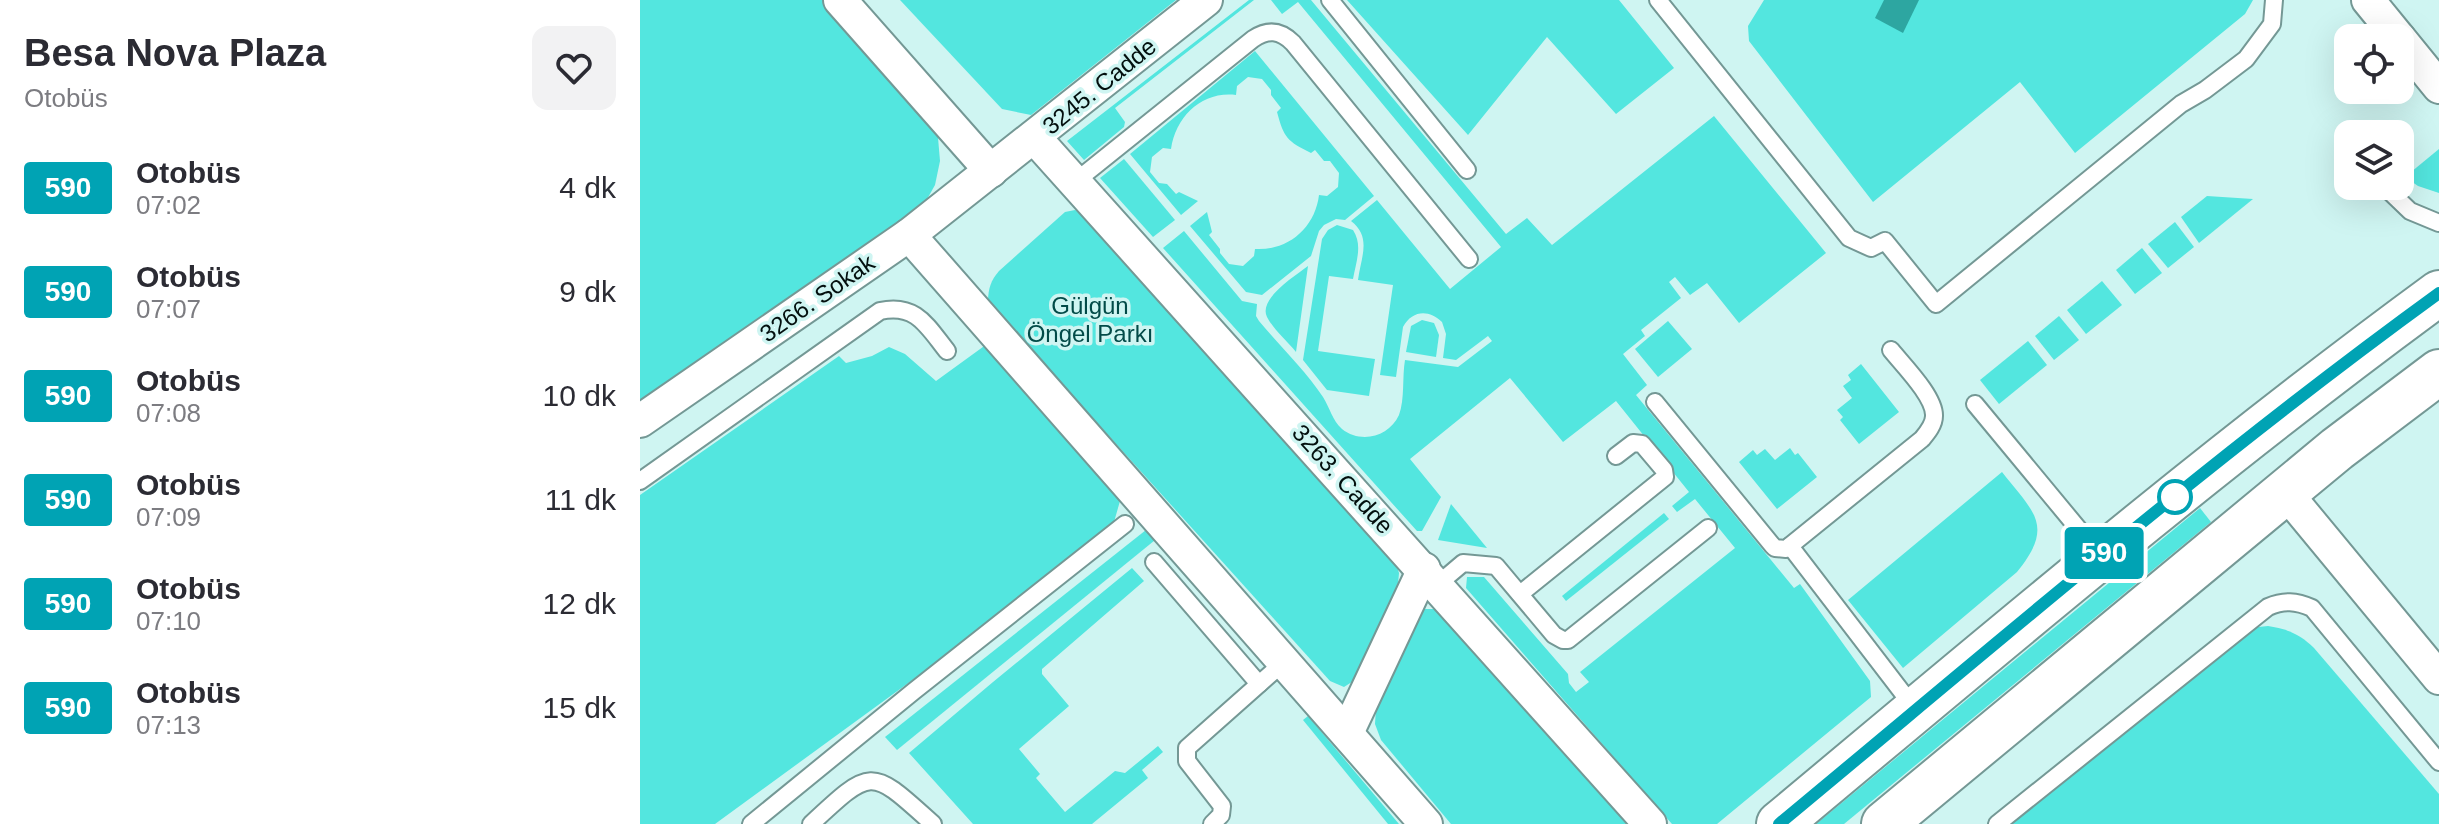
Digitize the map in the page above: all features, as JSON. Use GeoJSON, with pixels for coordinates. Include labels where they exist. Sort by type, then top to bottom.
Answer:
{"type":"FeatureCollection","features":[{"type":"Feature","properties":{"kind":"main road"},"geometry":{"type":"LineString","coordinates":[[1779,824],[2101,556],[2298,399],[2439,293]]}},
{"type":"Feature","properties":{"kind":"main road"},"geometry":{"type":"LineString","coordinates":[[1884,824],[2337,449],[2439,372]]}},
{"type":"Feature","properties":{"kind":"street"},"geometry":{"type":"LineString","coordinates":[[840,0],[991,171]]}},
{"type":"Feature","properties":{"kind":"street","name":"3245. Cadde"},"geometry":{"type":"LineString","coordinates":[[991,171],[1206,0]]}},
{"type":"Feature","properties":{"kind":"street"},"geometry":{"type":"LineString","coordinates":[[2372,1],[2389,24]]}},
{"type":"Feature","properties":{"kind":"street"},"geometry":{"type":"LineString","coordinates":[[2414,56],[2439,87]]}},
{"type":"Feature","properties":{"kind":"street","name":"3263. Cadde"},"geometry":{"type":"LineString","coordinates":[[1034,137],[1650,824]]}},
{"type":"Feature","properties":{"kind":"street","name":"3266. Sokak"},"geometry":{"type":"LineString","coordinates":[[640,421],[909,235],[991,171]]}},
{"type":"Feature","properties":{"kind":"street"},"geometry":{"type":"LineString","coordinates":[[909,235],[1426,824]]}},
{"type":"Feature","properties":{"kind":"street"},"geometry":{"type":"LineString","coordinates":[[2286,493],[2439,678]]}},
{"type":"Feature","properties":{"kind":"street"},"geometry":{"type":"LineString","coordinates":[[1347,733],[1431,577]]}},
{"type":"Feature","properties":{"kind":"lane"},"geometry":{"type":"LineString","coordinates":[[1330,0],[1467,170]]}},
{"type":"Feature","properties":{"kind":"lane"},"geometry":{"type":"LineString","coordinates":[[1658,0],[1849,238],[1871,248],[1885,241],[1936,304],[2181,104],[2246,59],[2272,24],[2274,0]]}},
{"type":"Feature","properties":{"kind":"lane"},"geometry":{"type":"LineString","coordinates":[[1076,181],[1253,39],[1263,32],[1274,31],[1285,35],[1293,43],[1469,259]]}},
{"type":"Feature","properties":{"kind":"lane"},"geometry":{"type":"LineString","coordinates":[[2399,200],[2410,211],[2439,223]]}},
{"type":"Feature","properties":{"kind":"lane"},"geometry":{"type":"LineString","coordinates":[[640,481],[880,311],[895,307],[921,318],[947,351]]}},
{"type":"Feature","properties":{"kind":"lane"},"geometry":{"type":"LineString","coordinates":[[1655,402],[1772,545],[1781,550],[1790,546],[1922,439],[1930,429],[1934,417],[1931,404],[1891,350]]}},
{"type":"Feature","properties":{"kind":"lane"},"geometry":{"type":"LineString","coordinates":[[1975,404],[2101,556]]}},
{"type":"Feature","properties":{"kind":"lane"},"geometry":{"type":"LineString","coordinates":[[1520,594],[1665,477],[1664,470],[1642,444],[1633,443],[1616,456]]}},
{"type":"Feature","properties":{"kind":"lane"},"geometry":{"type":"LineString","coordinates":[[751,824],[1125,524]]}},
{"type":"Feature","properties":{"kind":"lane"},"geometry":{"type":"LineString","coordinates":[[1431,577],[1463,563],[1490,564],[1498,568],[1554,635],[1568,640],[1708,528]]}},
{"type":"Feature","properties":{"kind":"lane"},"geometry":{"type":"LineString","coordinates":[[1790,546],[1916,710]]}},
{"type":"Feature","properties":{"kind":"lane"},"geometry":{"type":"LineString","coordinates":[[1154,562],[1259,684]]}},
{"type":"Feature","properties":{"kind":"lane"},"geometry":{"type":"LineString","coordinates":[[1997,824],[2268,607],[2278,603],[2300,603],[2312,608],[2439,762]]}},
{"type":"Feature","properties":{"kind":"lane"},"geometry":{"type":"LineString","coordinates":[[1212,824],[1221,815],[1222,806],[1187,761],[1187,748],[1284,662]]}},
{"type":"Feature","properties":{"kind":"lane"},"geometry":{"type":"LineString","coordinates":[[811,824],[863,781],[880,781],[933,824]]}},
{"type":"Feature","properties":{"kind":"green space"},"geometry":{"type":"Polygon","coordinates":[[[640,0],[822,0],[937,126],[940,161],[935,185],[922,208],[640,403],[640,0]]]}},
{"type":"Feature","properties":{"kind":"green space"},"geometry":{"type":"Polygon","coordinates":[[[900,0],[1176,0],[1031,115],[1002,109],[900,0]]]}},
{"type":"Feature","properties":{"kind":"green space"},"geometry":{"type":"Polygon","coordinates":[[[1249,0],[1254,0],[1115,108],[1125,122],[1124,127],[1084,160],[1067,141],[1249,0]]]}},
{"type":"Feature","properties":{"kind":"green space"},"geometry":{"type":"Polygon","coordinates":[[[1271,0],[1311,0],[1506,234],[1527,218],[1552,245],[1714,116],[1826,253],[1739,323],[1707,283],[1690,295],[1675,277],[1669,282],[1681,298],[1641,330],[1645,336],[1623,354],[1647,385],[1636,395],[1794,588],[1800,584],[1870,681],[1871,697],[1717,824],[1672,824],[1466,588],[1467,577],[1484,577],[1568,674],[1569,683],[1576,692],[1589,682],[1580,672],[1735,548],[1695,499],[1677,512],[1672,506],[1689,492],[1616,401],[1563,442],[1510,378],[1410,459],[1441,497],[1422,531],[1417,531],[1163,248],[1184,231],[1242,301],[1257,304],[1259,321],[1316,387],[1333,418],[1349,434],[1374,436],[1394,423],[1402,402],[1405,360],[1458,367],[1492,341],[1488,336],[1456,360],[1443,358],[1446,334],[1442,322],[1432,315],[1421,313],[1411,317],[1403,327],[1396,377],[1380,375],[1393,285],[1358,280],[1363,241],[1351,221],[1377,200],[1450,289],[1501,247],[1298,2],[1282,14],[1271,0]]]}},
{"type":"Feature","properties":{"kind":"green space"},"geometry":{"type":"Polygon","coordinates":[[[1347,0],[1619,0],[1674,68],[1616,114],[1547,37],[1468,135],[1347,0]]]}},
{"type":"Feature","properties":{"kind":"green space"},"geometry":{"type":"Polygon","coordinates":[[[1764,0],[2253,0],[2245,14],[2075,153],[2020,82],[1873,202],[1749,41],[1748,26],[1764,0]]]}},
{"type":"Feature","properties":{"kind":"green space"},"geometry":{"type":"Polygon","coordinates":[[[1255,51],[1374,196],[1345,220],[1336,219],[1324,225],[1311,256],[1262,295],[1246,292],[1190,226],[1207,212],[1212,232],[1209,235],[1220,253],[1229,264],[1243,266],[1254,256],[1255,249],[1278,246],[1298,235],[1312,218],[1319,195],[1327,196],[1338,187],[1339,173],[1330,161],[1324,161],[1315,150],[1311,153],[1288,138],[1277,112],[1281,108],[1262,79],[1248,77],[1237,86],[1236,95],[1212,97],[1193,108],[1178,126],[1171,149],[1163,148],[1152,157],[1150,172],[1159,183],[1167,184],[1176,194],[1179,192],[1198,201],[1181,215],[1130,154],[1255,51]]]}},
{"type":"Feature","properties":{"kind":"green space"},"geometry":{"type":"Polygon","coordinates":[[[2439,149],[2439,193],[2414,183],[2414,170],[2439,149]]]}},
{"type":"Feature","properties":{"kind":"green space"},"geometry":{"type":"Polygon","coordinates":[[[1124,159],[1175,220],[1153,237],[1100,178],[1124,159]]]}},
{"type":"Feature","properties":{"kind":"green space"},"geometry":{"type":"Polygon","coordinates":[[[2207,196],[2253,199],[2199,243],[2181,217],[2207,196]]]}},
{"type":"Feature","properties":{"kind":"green space","name":"Gülgün Öngel Parkı"},"geometry":{"type":"Polygon","coordinates":[[[1065,212],[1081,212],[1396,563],[1398,584],[1355,680],[1344,687],[1330,681],[988,302],[990,285],[999,271],[1065,212]]]}},
{"type":"Feature","properties":{"kind":"green space"},"geometry":{"type":"Polygon","coordinates":[[[2175,222],[2194,247],[2168,268],[2148,244],[2175,222]]]}},
{"type":"Feature","properties":{"kind":"green space"},"geometry":{"type":"Polygon","coordinates":[[[1337,225],[1353,230],[1358,242],[1357,260],[1353,279],[1329,276],[1318,351],[1375,359],[1369,396],[1327,390],[1303,360],[1322,239],[1328,230],[1337,225]]]}},
{"type":"Feature","properties":{"kind":"green space"},"geometry":{"type":"Polygon","coordinates":[[[2142,248],[2162,273],[2135,294],[2116,270],[2142,248]]]}},
{"type":"Feature","properties":{"kind":"green space"},"geometry":{"type":"Polygon","coordinates":[[[1308,266],[1296,352],[1273,326],[1266,310],[1279,288],[1308,266]]]}},
{"type":"Feature","properties":{"kind":"green space"},"geometry":{"type":"Polygon","coordinates":[[[2102,281],[2122,305],[2086,334],[2067,310],[2102,281]]]}},
{"type":"Feature","properties":{"kind":"green space"},"geometry":{"type":"Polygon","coordinates":[[[2059,316],[2079,340],[2054,360],[2035,336],[2059,316]]]}},
{"type":"Feature","properties":{"kind":"green space"},"geometry":{"type":"Polygon","coordinates":[[[1422,320],[1434,323],[1439,335],[1436,357],[1406,352],[1411,326],[1422,320]]]}},
{"type":"Feature","properties":{"kind":"green space"},"geometry":{"type":"Polygon","coordinates":[[[1668,321],[1692,349],[1658,377],[1635,349],[1668,321]]]}},
{"type":"Feature","properties":{"kind":"green space"},"geometry":{"type":"Polygon","coordinates":[[[2028,341],[2047,365],[1999,404],[1980,380],[2028,341]]]}},
{"type":"Feature","properties":{"kind":"green space"},"geometry":{"type":"Polygon","coordinates":[[[987,344],[1122,494],[1110,536],[715,824],[640,824],[640,495],[839,356],[846,363],[872,356],[889,347],[905,354],[936,381],[987,344]]]}},
{"type":"Feature","properties":{"kind":"green space"},"geometry":{"type":"Polygon","coordinates":[[[1861,364],[1899,412],[1859,444],[1840,420],[1843,417],[1837,410],[1852,398],[1843,386],[1851,380],[1848,375],[1861,364]]]}},
{"type":"Feature","properties":{"kind":"green space"},"geometry":{"type":"Polygon","coordinates":[[[1790,448],[1795,455],[1798,453],[1817,477],[1777,509],[1739,462],[1753,450],[1757,455],[1765,449],[1775,460],[1790,448]]]}},
{"type":"Feature","properties":{"kind":"green space"},"geometry":{"type":"Polygon","coordinates":[[[2002,472],[2036,520],[2035,542],[2029,556],[2017,572],[1903,668],[1848,600],[2002,472]]]}},
{"type":"Feature","properties":{"kind":"green space"},"geometry":{"type":"Polygon","coordinates":[[[1451,504],[1487,548],[1438,540],[1451,504]]]}},
{"type":"Feature","properties":{"kind":"green space"},"geometry":{"type":"Polygon","coordinates":[[[2200,508],[2211,522],[1844,824],[1816,824],[2200,508]]]}},
{"type":"Feature","properties":{"kind":"green space"},"geometry":{"type":"Polygon","coordinates":[[[1664,513],[1669,519],[1566,601],[1562,596],[1664,513]]]}},
{"type":"Feature","properties":{"kind":"green space"},"geometry":{"type":"Polygon","coordinates":[[[1151,526],[1160,536],[897,750],[885,737],[1151,526]]]}},
{"type":"Feature","properties":{"kind":"green space"},"geometry":{"type":"Polygon","coordinates":[[[1132,568],[1144,581],[1042,669],[1042,674],[1069,706],[1019,749],[1040,774],[1036,778],[1065,812],[1115,771],[1125,773],[1158,746],[1163,752],[1142,770],[1148,778],[1092,824],[973,824],[909,753],[1132,568]]]}},
{"type":"Feature","properties":{"kind":"green space"},"geometry":{"type":"Polygon","coordinates":[[[1422,609],[1439,609],[1631,824],[1451,824],[1381,740],[1375,724],[1376,708],[1422,609]]]}},
{"type":"Feature","properties":{"kind":"green space"},"geometry":{"type":"Polygon","coordinates":[[[2268,626],[2293,633],[2314,648],[2439,794],[2439,824],[2011,824],[2249,628],[2268,626]]]}},
{"type":"Feature","properties":{"kind":"green space"},"geometry":{"type":"Polygon","coordinates":[[[1308,716],[1399,824],[1388,824],[1303,720],[1308,716]]]}},
{"type":"Feature","properties":{"kind":"shaded area"},"geometry":{"type":"Polygon","coordinates":[[[1884,0],[1919,0],[1903,33],[1875,18],[1884,0]]]}},
{"type":"Feature","properties":{"kind":"bus line","name":"590"},"geometry":{"type":"LineString","coordinates":[[1779,824],[2101,556],[2298,399],[2439,293]]}}]}
